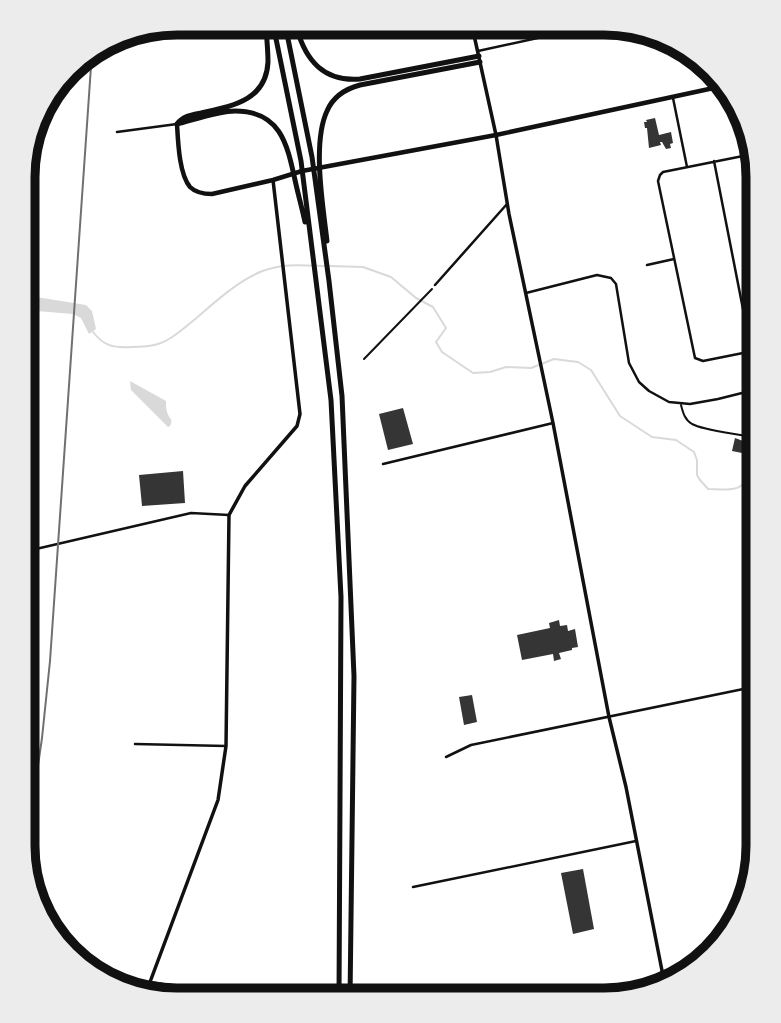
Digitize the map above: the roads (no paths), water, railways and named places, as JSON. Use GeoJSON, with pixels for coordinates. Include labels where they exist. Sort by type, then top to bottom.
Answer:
{"type":"FeatureCollection","features":[{"type":"Feature","properties":{"kind":"highway"},"geometry":{"type":"LineString","coordinates":[[177,124],[185,117],[231,106],[248,98],[259,88],[268,63],[266,35]]}},
{"type":"Feature","properties":{"kind":"highway"},"geometry":{"type":"LineString","coordinates":[[275,35],[301,161],[331,400],[341,597],[339,988]]}},
{"type":"Feature","properties":{"kind":"highway"},"geometry":{"type":"LineString","coordinates":[[287,35],[317,178],[327,242],[326,259],[342,396],[354,676],[350,988]]}},
{"type":"Feature","properties":{"kind":"highway"},"geometry":{"type":"LineString","coordinates":[[299,35],[303,48],[312,61],[330,75],[345,79],[360,79],[479,56]]}},
{"type":"Feature","properties":{"kind":"highway"},"geometry":{"type":"LineString","coordinates":[[317,178],[321,127],[334,99],[346,90],[360,85],[479,56]]}},
{"type":"Feature","properties":{"kind":"highway"},"geometry":{"type":"LineString","coordinates":[[177,124],[232,110],[261,115],[280,132],[292,163],[312,249]]}},
{"type":"Feature","properties":{"kind":"main road"},"geometry":{"type":"LineString","coordinates":[[177,124],[181,160],[187,180],[193,190],[212,194],[302,171],[495,135],[715,88]]}},
{"type":"Feature","properties":{"kind":"street"},"geometry":{"type":"LineString","coordinates":[[474,35],[663,975]]}},
{"type":"Feature","properties":{"kind":"street"},"geometry":{"type":"LineString","coordinates":[[479,56],[554,35]]}},
{"type":"Feature","properties":{"kind":"street"},"geometry":{"type":"LineString","coordinates":[[673,97],[687,167]]}},
{"type":"Feature","properties":{"kind":"street"},"geometry":{"type":"LineString","coordinates":[[117,132],[177,124]]}},
{"type":"Feature","properties":{"kind":"street"},"geometry":{"type":"LineString","coordinates":[[744,156],[663,172],[659,181],[695,358],[703,361],[746,353]]}},
{"type":"Feature","properties":{"kind":"street"},"geometry":{"type":"LineString","coordinates":[[714,161],[746,326]]}},
{"type":"Feature","properties":{"kind":"street"},"geometry":{"type":"LineString","coordinates":[[150,985],[218,800],[226,746],[229,515],[245,486],[297,426],[300,414],[273,180]]}},
{"type":"Feature","properties":{"kind":"street"},"geometry":{"type":"LineString","coordinates":[[435,285],[508,203]]}},
{"type":"Feature","properties":{"kind":"street"},"geometry":{"type":"LineString","coordinates":[[647,265],[674,259]]}},
{"type":"Feature","properties":{"kind":"street"},"geometry":{"type":"LineString","coordinates":[[526,293],[597,275],[611,278],[616,284],[629,363],[639,382],[657,397],[681,404],[746,392]]}},
{"type":"Feature","properties":{"kind":"street"},"geometry":{"type":"LineString","coordinates":[[383,464],[552,423]]}},
{"type":"Feature","properties":{"kind":"street"},"geometry":{"type":"LineString","coordinates":[[35,549],[191,513],[229,515]]}},
{"type":"Feature","properties":{"kind":"street"},"geometry":{"type":"LineString","coordinates":[[446,757],[471,745],[746,688]]}},
{"type":"Feature","properties":{"kind":"street"},"geometry":{"type":"LineString","coordinates":[[135,744],[226,746]]}},
{"type":"Feature","properties":{"kind":"street"},"geometry":{"type":"LineString","coordinates":[[413,887],[636,841]]}},
{"type":"Feature","properties":{"kind":"street"},"geometry":{"type":"LineString","coordinates":[[150,982],[190,988]]}},
{"type":"Feature","properties":{"kind":"lane"},"geometry":{"type":"LineString","coordinates":[[681,404],[683,415],[690,423],[746,436]]}},
{"type":"Feature","properties":{"kind":"waterway"},"geometry":{"type":"LineString","coordinates":[[93,332],[105,343],[114,346],[155,345],[177,334],[233,288],[260,272],[284,266],[324,266]]}},
{"type":"Feature","properties":{"kind":"waterway"},"geometry":{"type":"LineString","coordinates":[[330,266],[363,267],[391,277],[416,298],[433,307],[446,328],[436,342],[442,352],[473,373],[506,367],[531,368],[554,359],[578,362],[591,370],[620,416],[652,437],[676,440],[694,452],[697,475],[708,489],[736,488],[746,482]]}},
{"type":"Feature","properties":{"kind":"railway"},"geometry":{"type":"LineString","coordinates":[[35,786],[50,661],[91,64]]}}]}
